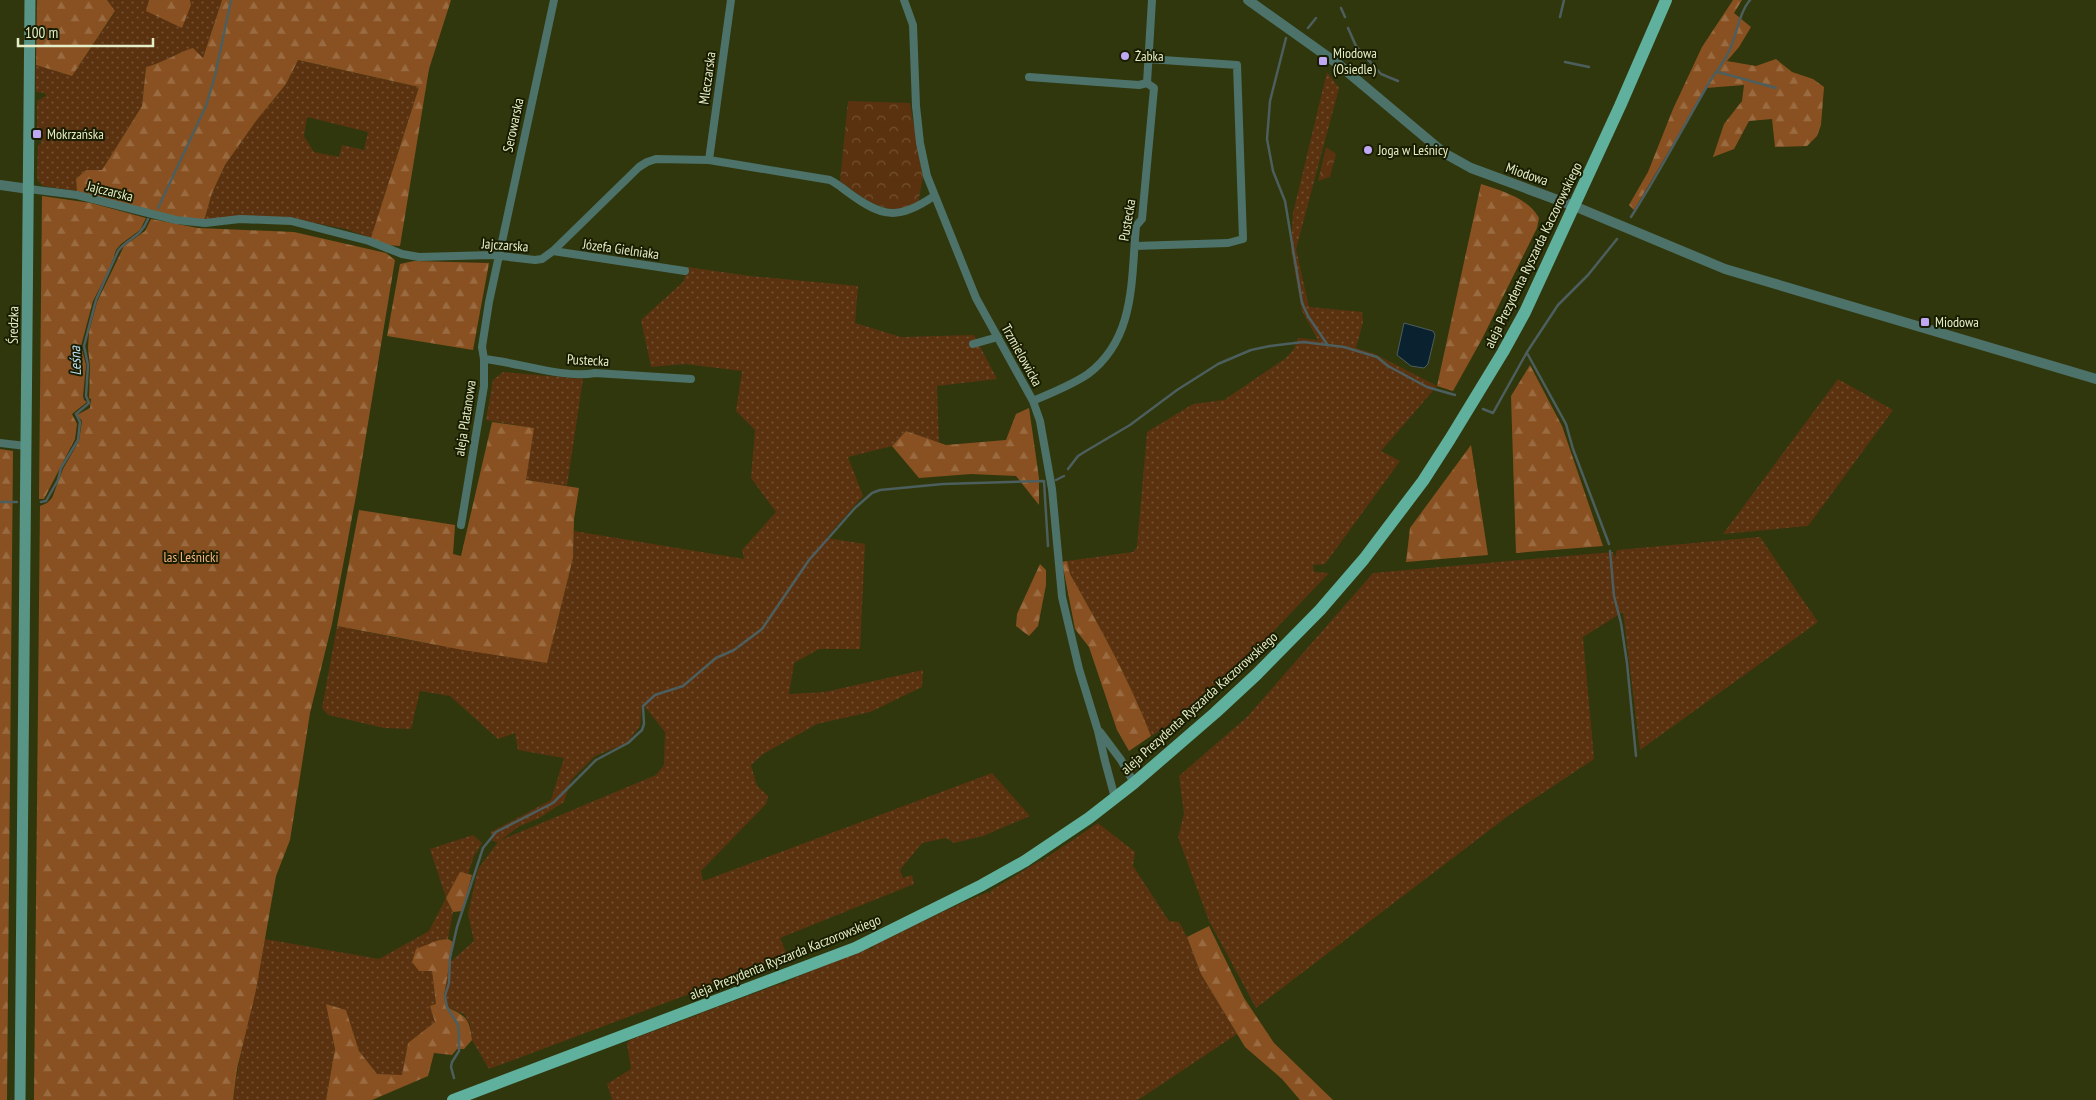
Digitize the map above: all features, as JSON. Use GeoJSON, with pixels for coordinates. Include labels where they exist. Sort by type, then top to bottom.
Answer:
{"type":"FeatureCollection","features":[{"type":"Feature","properties":{"kind":"main road","name":"Średzka"},"geometry":{"type":"LineString","coordinates":[[20,1100],[30,0]]}},
{"type":"Feature","properties":{"kind":"main road","name":"aleja Prezydenta Ryszarda Kaczorowskiego"},"geometry":{"type":"LineString","coordinates":[[453,1100],[855,948],[982,886],[1025,861],[1116,798],[1257,674],[1320,610],[1364,559],[1422,481],[1503,352],[1536,290],[1666,0]]}},
{"type":"Feature","properties":{"kind":"street","name":"Serowarska"},"geometry":{"type":"LineString","coordinates":[[498,256],[554,0]]}},
{"type":"Feature","properties":{"kind":"street","name":"Mleczarska"},"geometry":{"type":"LineString","coordinates":[[709,160],[731,0]]}},
{"type":"Feature","properties":{"kind":"street","name":"Trzmielowicka"},"geometry":{"type":"LineString","coordinates":[[904,0],[913,25],[920,143],[926,176],[976,298],[1033,401],[1040,422],[1052,489],[1062,597],[1079,669],[1116,798]]}},
{"type":"Feature","properties":{"kind":"street","name":"Pustecka"},"geometry":{"type":"LineString","coordinates":[[1033,401],[1087,374],[1101,363],[1122,334],[1128,310],[1136,226],[1142,219],[1154,88],[1147,83],[1152,0]]}},
{"type":"Feature","properties":{"kind":"street","name":"Miodowa"},"geometry":{"type":"LineString","coordinates":[[1248,0],[1338,64],[1444,153],[1471,168],[1574,206],[1725,269],[2096,379]]}},
{"type":"Feature","properties":{"kind":"street"},"geometry":{"type":"LineString","coordinates":[[1134,246],[1228,243],[1243,239],[1237,65],[1148,59]]}},
{"type":"Feature","properties":{"kind":"street"},"geometry":{"type":"LineString","coordinates":[[1029,77],[1138,85],[1147,83]]}},
{"type":"Feature","properties":{"kind":"street","name":"Jajczarska"},"geometry":{"type":"LineString","coordinates":[[29,189],[77,195],[176,220],[205,223],[240,219],[291,221],[341,232],[402,254],[419,258],[498,256],[535,260],[542,259],[553,251],[639,167],[656,159],[709,160],[830,180],[839,184],[868,206],[879,211],[891,213],[906,212],[934,196]]}},
{"type":"Feature","properties":{"kind":"street"},"geometry":{"type":"LineString","coordinates":[[0,185],[29,189]]}},
{"type":"Feature","properties":{"kind":"street","name":"Józefa Gielniaka"},"geometry":{"type":"LineString","coordinates":[[553,251],[685,271]]}},
{"type":"Feature","properties":{"kind":"street","name":"aleja Platanowa"},"geometry":{"type":"LineString","coordinates":[[460,525],[484,386],[482,347],[498,256]]}},
{"type":"Feature","properties":{"kind":"street"},"geometry":{"type":"LineString","coordinates":[[973,344],[998,338]]}},
{"type":"Feature","properties":{"kind":"street","name":"Pustecka"},"geometry":{"type":"LineString","coordinates":[[484,359],[586,375],[595,373],[691,379]]}},
{"type":"Feature","properties":{"kind":"street"},"geometry":{"type":"LineString","coordinates":[[0,444],[26,446]]}},
{"type":"Feature","properties":{"kind":"street","name":"Trzmielowicka"},"geometry":{"type":"LineString","coordinates":[[1098,731],[1121,760],[1134,783]]}},
{"type":"Feature","properties":{"kind":"green space"},"geometry":{"type":"Polygon","coordinates":[[[37,0],[107,0],[115,11],[72,76],[36,65],[37,0]]]}},
{"type":"Feature","properties":{"kind":"green space"},"geometry":{"type":"Polygon","coordinates":[[[107,0],[149,0],[146,11],[191,5],[190,0],[222,0],[203,58],[179,53],[162,63],[146,67],[142,106],[102,170],[86,170],[76,179],[77,191],[43,186],[38,181],[37,176],[38,145],[41,144],[41,137],[37,137],[37,101],[46,96],[45,93],[36,92],[36,65],[72,76],[115,12],[107,0]]]}},
{"type":"Feature","properties":{"kind":"green space"},"geometry":{"type":"Polygon","coordinates":[[[149,0],[190,0],[191,5],[182,28],[146,11],[149,0]]]}},
{"type":"Feature","properties":{"kind":"green space"},"geometry":{"type":"Polygon","coordinates":[[[222,0],[451,0],[429,69],[400,246],[385,245],[371,238],[419,87],[298,60],[286,84],[256,121],[225,165],[212,193],[204,221],[176,218],[77,191],[76,179],[86,170],[102,170],[142,106],[146,67],[193,48],[203,58],[222,0]]]}},
{"type":"Feature","properties":{"kind":"green space"},"geometry":{"type":"Polygon","coordinates":[[[1733,0],[1742,0],[1734,13],[1751,27],[1739,47],[1727,61],[1756,66],[1776,59],[1792,72],[1813,79],[1824,87],[1821,125],[1817,136],[1807,146],[1775,147],[1772,119],[1749,121],[1734,149],[1713,157],[1724,124],[1742,101],[1744,85],[1706,88],[1634,210],[1629,205],[1648,172],[1673,109],[1702,47],[1733,0]]]}},
{"type":"Feature","properties":{"kind":"green space"},"geometry":{"type":"Polygon","coordinates":[[[297,60],[419,87],[371,238],[346,229],[290,218],[204,221],[212,193],[225,165],[256,121],[286,84],[297,60]],[[307,117],[304,136],[314,152],[339,157],[342,145],[364,150],[368,132],[307,117]]]}},
{"type":"Feature","properties":{"kind":"green space"},"geometry":{"type":"Polygon","coordinates":[[[1327,72],[1339,88],[1296,249],[1309,307],[1362,312],[1363,322],[1356,348],[1375,354],[1437,386],[1381,451],[1400,461],[1325,564],[1313,565],[1314,572],[1329,573],[1262,643],[1171,724],[1151,736],[1124,674],[1070,574],[1067,561],[1133,552],[1137,547],[1147,432],[1193,404],[1224,400],[1286,358],[1294,349],[1298,338],[1318,340],[1302,311],[1291,250],[1293,213],[1327,72]]]}},
{"type":"Feature","properties":{"kind":"green space"},"geometry":{"type":"Polygon","coordinates":[[[848,101],[910,103],[923,177],[918,203],[901,209],[883,207],[853,191],[840,181],[848,101]]]}},
{"type":"Feature","properties":{"kind":"green space"},"geometry":{"type":"Polygon","coordinates":[[[1326,147],[1336,154],[1330,177],[1318,181],[1326,147]]]}},
{"type":"Feature","properties":{"kind":"green space"},"geometry":{"type":"Polygon","coordinates":[[[1481,184],[1521,200],[1539,218],[1537,228],[1482,339],[1453,391],[1437,386],[1481,184]]]}},
{"type":"Feature","properties":{"kind":"green space"},"geometry":{"type":"Polygon","coordinates":[[[42,196],[91,203],[146,218],[140,230],[116,250],[109,270],[93,301],[81,346],[86,365],[83,396],[87,402],[72,414],[77,424],[75,439],[44,499],[39,499],[42,196]]]}},
{"type":"Feature","properties":{"kind":"green space","name":"las Leśnicki"},"geometry":{"type":"Polygon","coordinates":[[[151,219],[198,228],[294,232],[386,253],[395,260],[356,496],[332,624],[310,713],[290,840],[276,876],[256,990],[237,1069],[233,1100],[34,1100],[40,506],[52,498],[63,469],[79,441],[82,421],[77,415],[90,408],[89,332],[97,302],[124,246],[145,231],[151,219]]]}},
{"type":"Feature","properties":{"kind":"green space"},"geometry":{"type":"Polygon","coordinates":[[[414,261],[489,263],[473,350],[387,336],[400,264],[414,261]]]}},
{"type":"Feature","properties":{"kind":"green space"},"geometry":{"type":"Polygon","coordinates":[[[687,267],[750,276],[858,286],[855,323],[901,337],[974,335],[997,379],[937,386],[939,443],[906,431],[892,446],[848,457],[863,496],[826,538],[865,544],[860,649],[819,649],[794,663],[789,694],[825,692],[923,670],[922,687],[870,712],[817,724],[763,754],[751,765],[757,786],[768,796],[766,804],[701,871],[703,881],[992,773],[1030,816],[983,836],[954,843],[946,838],[922,843],[900,870],[903,878],[912,875],[914,884],[780,938],[788,957],[489,1069],[472,1040],[470,1024],[464,1014],[446,1007],[444,996],[448,964],[474,941],[468,914],[478,869],[498,842],[492,841],[491,832],[551,800],[564,758],[518,750],[515,733],[498,739],[450,696],[420,691],[411,729],[384,728],[328,715],[322,708],[337,626],[402,639],[547,663],[573,558],[574,531],[744,559],[742,550],[776,512],[751,478],[755,430],[736,411],[742,371],[685,364],[651,367],[641,320],[684,281],[687,267]],[[642,703],[640,726],[627,743],[595,756],[571,780],[564,802],[539,818],[518,827],[501,840],[656,775],[664,765],[665,732],[642,703]]]}},
{"type":"Feature","properties":{"kind":"green space"},"geometry":{"type":"Polygon","coordinates":[[[1530,365],[1562,426],[1603,546],[1516,553],[1511,396],[1530,365]]]}},
{"type":"Feature","properties":{"kind":"green space"},"geometry":{"type":"Polygon","coordinates":[[[503,372],[583,379],[567,486],[526,480],[533,428],[486,420],[493,380],[503,372]]]}},
{"type":"Feature","properties":{"kind":"green space"},"geometry":{"type":"Polygon","coordinates":[[[1838,379],[1893,410],[1808,526],[1723,534],[1838,379]]]}},
{"type":"Feature","properties":{"kind":"green space"},"geometry":{"type":"Polygon","coordinates":[[[1029,408],[1039,478],[1039,505],[1016,476],[971,474],[919,478],[892,446],[906,431],[946,445],[1006,440],[1016,414],[1029,408]]]}},
{"type":"Feature","properties":{"kind":"green space"},"geometry":{"type":"Polygon","coordinates":[[[492,422],[534,428],[526,480],[579,488],[574,519],[573,558],[547,663],[463,650],[337,626],[359,510],[455,525],[453,554],[461,556],[492,422]]]}},
{"type":"Feature","properties":{"kind":"green space"},"geometry":{"type":"Polygon","coordinates":[[[1471,445],[1488,555],[1406,562],[1410,528],[1471,445]]]}},
{"type":"Feature","properties":{"kind":"green space"},"geometry":{"type":"Polygon","coordinates":[[[0,449],[13,451],[7,1100],[0,1100],[0,449]]]}},
{"type":"Feature","properties":{"kind":"green space"},"geometry":{"type":"Polygon","coordinates":[[[1760,537],[1818,622],[1640,750],[1623,612],[1583,637],[1594,759],[1508,816],[1256,1008],[1209,921],[1178,837],[1184,814],[1179,776],[1247,717],[1373,573],[1613,552],[1615,558],[1617,550],[1760,537]]]}},
{"type":"Feature","properties":{"kind":"green space"},"geometry":{"type":"Polygon","coordinates":[[[1067,561],[1070,574],[1124,674],[1151,736],[1129,751],[1117,730],[1089,647],[1075,629],[1062,562],[1067,561]]]}},
{"type":"Feature","properties":{"kind":"green space"},"geometry":{"type":"Polygon","coordinates":[[[1040,564],[1046,570],[1046,585],[1038,626],[1029,636],[1016,626],[1017,614],[1040,564]]]}},
{"type":"Feature","properties":{"kind":"green space"},"geometry":{"type":"Polygon","coordinates":[[[1098,823],[1135,852],[1133,866],[1169,921],[1179,922],[1187,937],[1201,974],[1237,1034],[1138,1100],[612,1100],[607,1084],[631,1069],[627,1044],[630,1040],[694,1016],[697,1018],[696,1015],[782,983],[783,985],[785,982],[869,947],[870,949],[873,948],[872,946],[955,906],[956,908],[957,905],[988,892],[991,893],[990,891],[1041,860],[1043,862],[1044,859],[1098,823]]]}},
{"type":"Feature","properties":{"kind":"green space"},"geometry":{"type":"Polygon","coordinates":[[[473,835],[482,843],[474,856],[468,875],[460,873],[446,898],[430,849],[473,835]]]}},
{"type":"Feature","properties":{"kind":"green space"},"geometry":{"type":"Polygon","coordinates":[[[460,872],[472,875],[462,911],[453,912],[446,898],[460,872]]]}},
{"type":"Feature","properties":{"kind":"green space"},"geometry":{"type":"Polygon","coordinates":[[[446,898],[453,912],[448,939],[438,940],[432,971],[436,1004],[435,1022],[408,1043],[402,1075],[377,1075],[359,1051],[346,1010],[327,1004],[335,1049],[326,1100],[233,1100],[265,939],[379,959],[429,931],[446,898]]]}},
{"type":"Feature","properties":{"kind":"green space"},"geometry":{"type":"Polygon","coordinates":[[[1209,926],[1244,998],[1274,1043],[1333,1100],[1300,1100],[1282,1079],[1245,1047],[1201,974],[1187,937],[1209,926]]]}},
{"type":"Feature","properties":{"kind":"green space"},"geometry":{"type":"Polygon","coordinates":[[[448,939],[453,942],[444,996],[446,1007],[465,1018],[468,1022],[472,1040],[464,1049],[457,1049],[452,1055],[434,1053],[428,1076],[372,1100],[326,1100],[335,1049],[326,1004],[346,1010],[359,1051],[377,1074],[402,1075],[408,1043],[435,1022],[430,1006],[436,1004],[432,971],[419,971],[412,962],[416,949],[439,940],[448,939]]]}},
{"type":"Feature","properties":{"kind":"water"},"geometry":{"type":"Polygon","coordinates":[[[1404,323],[1433,331],[1435,335],[1428,364],[1424,368],[1411,366],[1397,355],[1404,323]]]}},
{"type":"Feature","properties":{"kind":"waterway","name":"Leśna"},"geometry":{"type":"LineString","coordinates":[[158,208],[206,106],[215,76],[231,0]]}},
{"type":"Feature","properties":{"kind":"waterway"},"geometry":{"type":"LineString","coordinates":[[1560,17],[1564,0]]}},
{"type":"Feature","properties":{"kind":"waterway"},"geometry":{"type":"LineString","coordinates":[[1631,217],[1728,54],[1743,11],[1750,0]]}},
{"type":"Feature","properties":{"kind":"waterway"},"geometry":{"type":"LineString","coordinates":[[1341,8],[1345,17]]}},
{"type":"Feature","properties":{"kind":"waterway"},"geometry":{"type":"LineString","coordinates":[[1308,28],[1316,18]]}},
{"type":"Feature","properties":{"kind":"waterway"},"geometry":{"type":"LineString","coordinates":[[1348,28],[1356,46],[1381,74],[1398,81]]}},
{"type":"Feature","properties":{"kind":"waterway"},"geometry":{"type":"LineString","coordinates":[[1286,38],[1270,101],[1267,139],[1273,171],[1285,201],[1302,303],[1308,316],[1327,344]]}},
{"type":"Feature","properties":{"kind":"waterway"},"geometry":{"type":"LineString","coordinates":[[1565,62],[1589,67]]}},
{"type":"Feature","properties":{"kind":"waterway"},"geometry":{"type":"LineString","coordinates":[[1718,72],[1776,88]]}},
{"type":"Feature","properties":{"kind":"waterway","name":"Leśna"},"geometry":{"type":"LineString","coordinates":[[41,502],[46,501],[58,480],[61,468],[78,440],[80,422],[76,414],[89,403],[86,396],[88,365],[84,346],[96,300],[118,251],[138,234],[148,219]]}},
{"type":"Feature","properties":{"kind":"waterway"},"geometry":{"type":"LineString","coordinates":[[1483,409],[1493,413],[1527,352],[1558,305],[1588,275],[1617,239]]}},
{"type":"Feature","properties":{"kind":"waterway"},"geometry":{"type":"LineString","coordinates":[[1068,469],[1078,456],[1130,425],[1177,390],[1218,364],[1251,350],[1270,346],[1303,342],[1344,347],[1377,357],[1388,366],[1427,387],[1455,395]]}},
{"type":"Feature","properties":{"kind":"waterway"},"geometry":{"type":"LineString","coordinates":[[1527,353],[1566,424],[1573,449],[1609,544]]}},
{"type":"Feature","properties":{"kind":"waterway"},"geometry":{"type":"LineString","coordinates":[[1056,480],[1064,476]]}},
{"type":"Feature","properties":{"kind":"waterway"},"geometry":{"type":"LineString","coordinates":[[454,1078],[451,1067],[459,1051],[459,1034],[458,1025],[447,1007],[445,996],[449,983],[450,958],[457,927],[483,848],[496,832],[553,803],[596,760],[628,743],[642,730],[644,724],[643,706],[655,695],[683,686],[716,658],[734,650],[762,629],[809,560],[855,508],[872,493],[880,490],[943,484],[1044,481],[1048,546]]}},
{"type":"Feature","properties":{"kind":"waterway","name":"Leśna"},"geometry":{"type":"LineString","coordinates":[[0,502],[17,502]]}},
{"type":"Feature","properties":{"kind":"waterway"},"geometry":{"type":"LineString","coordinates":[[1610,551],[1614,596],[1621,623],[1627,663],[1636,756]]}},
{"type":"Feature","properties":{"kind":"place","name":"Żabka"},"geometry":{"type":"Point","coordinates":[1125,56]}},
{"type":"Feature","properties":{"kind":"place","name":"Miodowa (Osiedle)"},"geometry":{"type":"Point","coordinates":[1323,61]}},
{"type":"Feature","properties":{"kind":"place","name":"Mokrzańska"},"geometry":{"type":"Point","coordinates":[37,134]}},
{"type":"Feature","properties":{"kind":"place","name":"Joga w Leśnicy"},"geometry":{"type":"Point","coordinates":[1368,150]}},
{"type":"Feature","properties":{"kind":"place","name":"Miodowa"},"geometry":{"type":"Point","coordinates":[1925,322]}}]}
